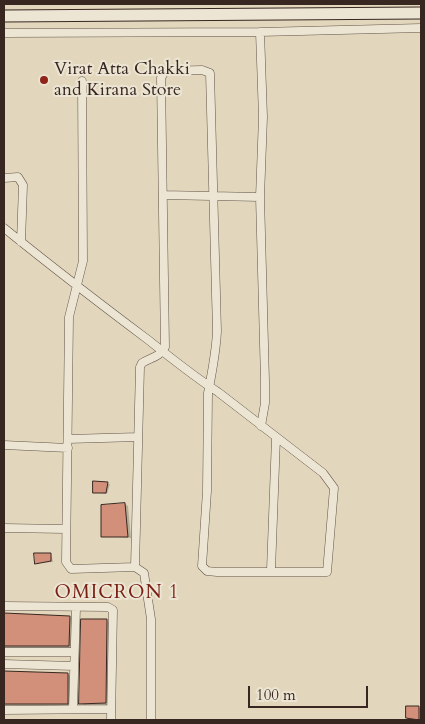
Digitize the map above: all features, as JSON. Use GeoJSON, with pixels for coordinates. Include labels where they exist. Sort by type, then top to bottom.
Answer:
{"type":"FeatureCollection","features":[{"type":"Feature","properties":{"kind":"street"},"geometry":{"type":"LineString","coordinates":[[4,16],[421,13]]}},
{"type":"Feature","properties":{"kind":"street"},"geometry":{"type":"LineString","coordinates":[[4,33],[260,32],[421,28]]}},
{"type":"Feature","properties":{"kind":"street"},"geometry":{"type":"LineString","coordinates":[[260,32],[263,118],[260,197],[266,381],[265,404],[261,426]]}},
{"type":"Feature","properties":{"kind":"street"},"geometry":{"type":"LineString","coordinates":[[4,228],[77,286],[163,351],[209,386],[276,438],[323,473],[334,488],[327,572],[271,570],[207,571],[202,566],[206,514],[209,386],[214,366],[217,331],[211,76],[202,70],[165,70],[162,73],[165,347],[163,351],[142,363],[140,368],[135,567]]}},
{"type":"Feature","properties":{"kind":"street"},"geometry":{"type":"LineString","coordinates":[[82,81],[83,261],[70,317],[65,529],[66,562],[69,567],[135,567],[142,570],[146,577],[152,619],[151,720]]}},
{"type":"Feature","properties":{"kind":"street"},"geometry":{"type":"LineString","coordinates":[[4,178],[18,177],[23,185],[21,242]]}},
{"type":"Feature","properties":{"kind":"street"},"geometry":{"type":"LineString","coordinates":[[163,196],[260,197]]}},
{"type":"Feature","properties":{"kind":"street"},"geometry":{"type":"LineString","coordinates":[[4,446],[68,444],[138,438]]}},
{"type":"Feature","properties":{"kind":"street"},"geometry":{"type":"LineString","coordinates":[[271,570],[276,438]]}},
{"type":"Feature","properties":{"kind":"street"},"geometry":{"type":"LineString","coordinates":[[4,528],[65,529]]}},
{"type":"Feature","properties":{"kind":"street"},"geometry":{"type":"LineString","coordinates":[[4,606],[108,607],[114,613],[111,720]]}},
{"type":"Feature","properties":{"kind":"street"},"geometry":{"type":"LineString","coordinates":[[73,709],[76,608]]}},
{"type":"Feature","properties":{"kind":"street"},"geometry":{"type":"LineString","coordinates":[[4,652],[74,652]]}},
{"type":"Feature","properties":{"kind":"street"},"geometry":{"type":"LineString","coordinates":[[4,664],[74,666]]}},
{"type":"Feature","properties":{"kind":"street"},"geometry":{"type":"LineString","coordinates":[[4,710],[112,709]]}},
{"type":"Feature","properties":{"kind":"street"},"geometry":{"type":"LineString","coordinates":[[44,711],[44,720]]}},
{"type":"Feature","properties":{"kind":"building"},"geometry":{"type":"Polygon","coordinates":[[[93,481],[108,482],[106,493],[93,493],[93,481]]]}},
{"type":"Feature","properties":{"kind":"building"},"geometry":{"type":"Polygon","coordinates":[[[125,503],[128,537],[101,537],[101,505],[125,503]]]}},
{"type":"Feature","properties":{"kind":"building"},"geometry":{"type":"Polygon","coordinates":[[[34,553],[51,553],[51,561],[35,564],[34,553]]]}},
{"type":"Feature","properties":{"kind":"building"},"geometry":{"type":"Polygon","coordinates":[[[4,613],[70,616],[69,646],[4,646],[4,613]]]}},
{"type":"Feature","properties":{"kind":"building"},"geometry":{"type":"Polygon","coordinates":[[[81,619],[107,619],[106,703],[79,704],[81,619]]]}},
{"type":"Feature","properties":{"kind":"building"},"geometry":{"type":"Polygon","coordinates":[[[4,671],[68,673],[68,704],[4,704],[4,671]]]}},
{"type":"Feature","properties":{"kind":"building"},"geometry":{"type":"Polygon","coordinates":[[[406,706],[419,706],[419,720],[406,718],[406,706]]]}},
{"type":"Feature","properties":{"kind":"place","name":"Virat Atta Chakki and Kirana Store"},"geometry":{"type":"Point","coordinates":[44,80]}},
{"type":"Feature","properties":{"kind":"district","name":"OMICRON 1"},"geometry":{"type":"Point","coordinates":[117,594]}}]}
